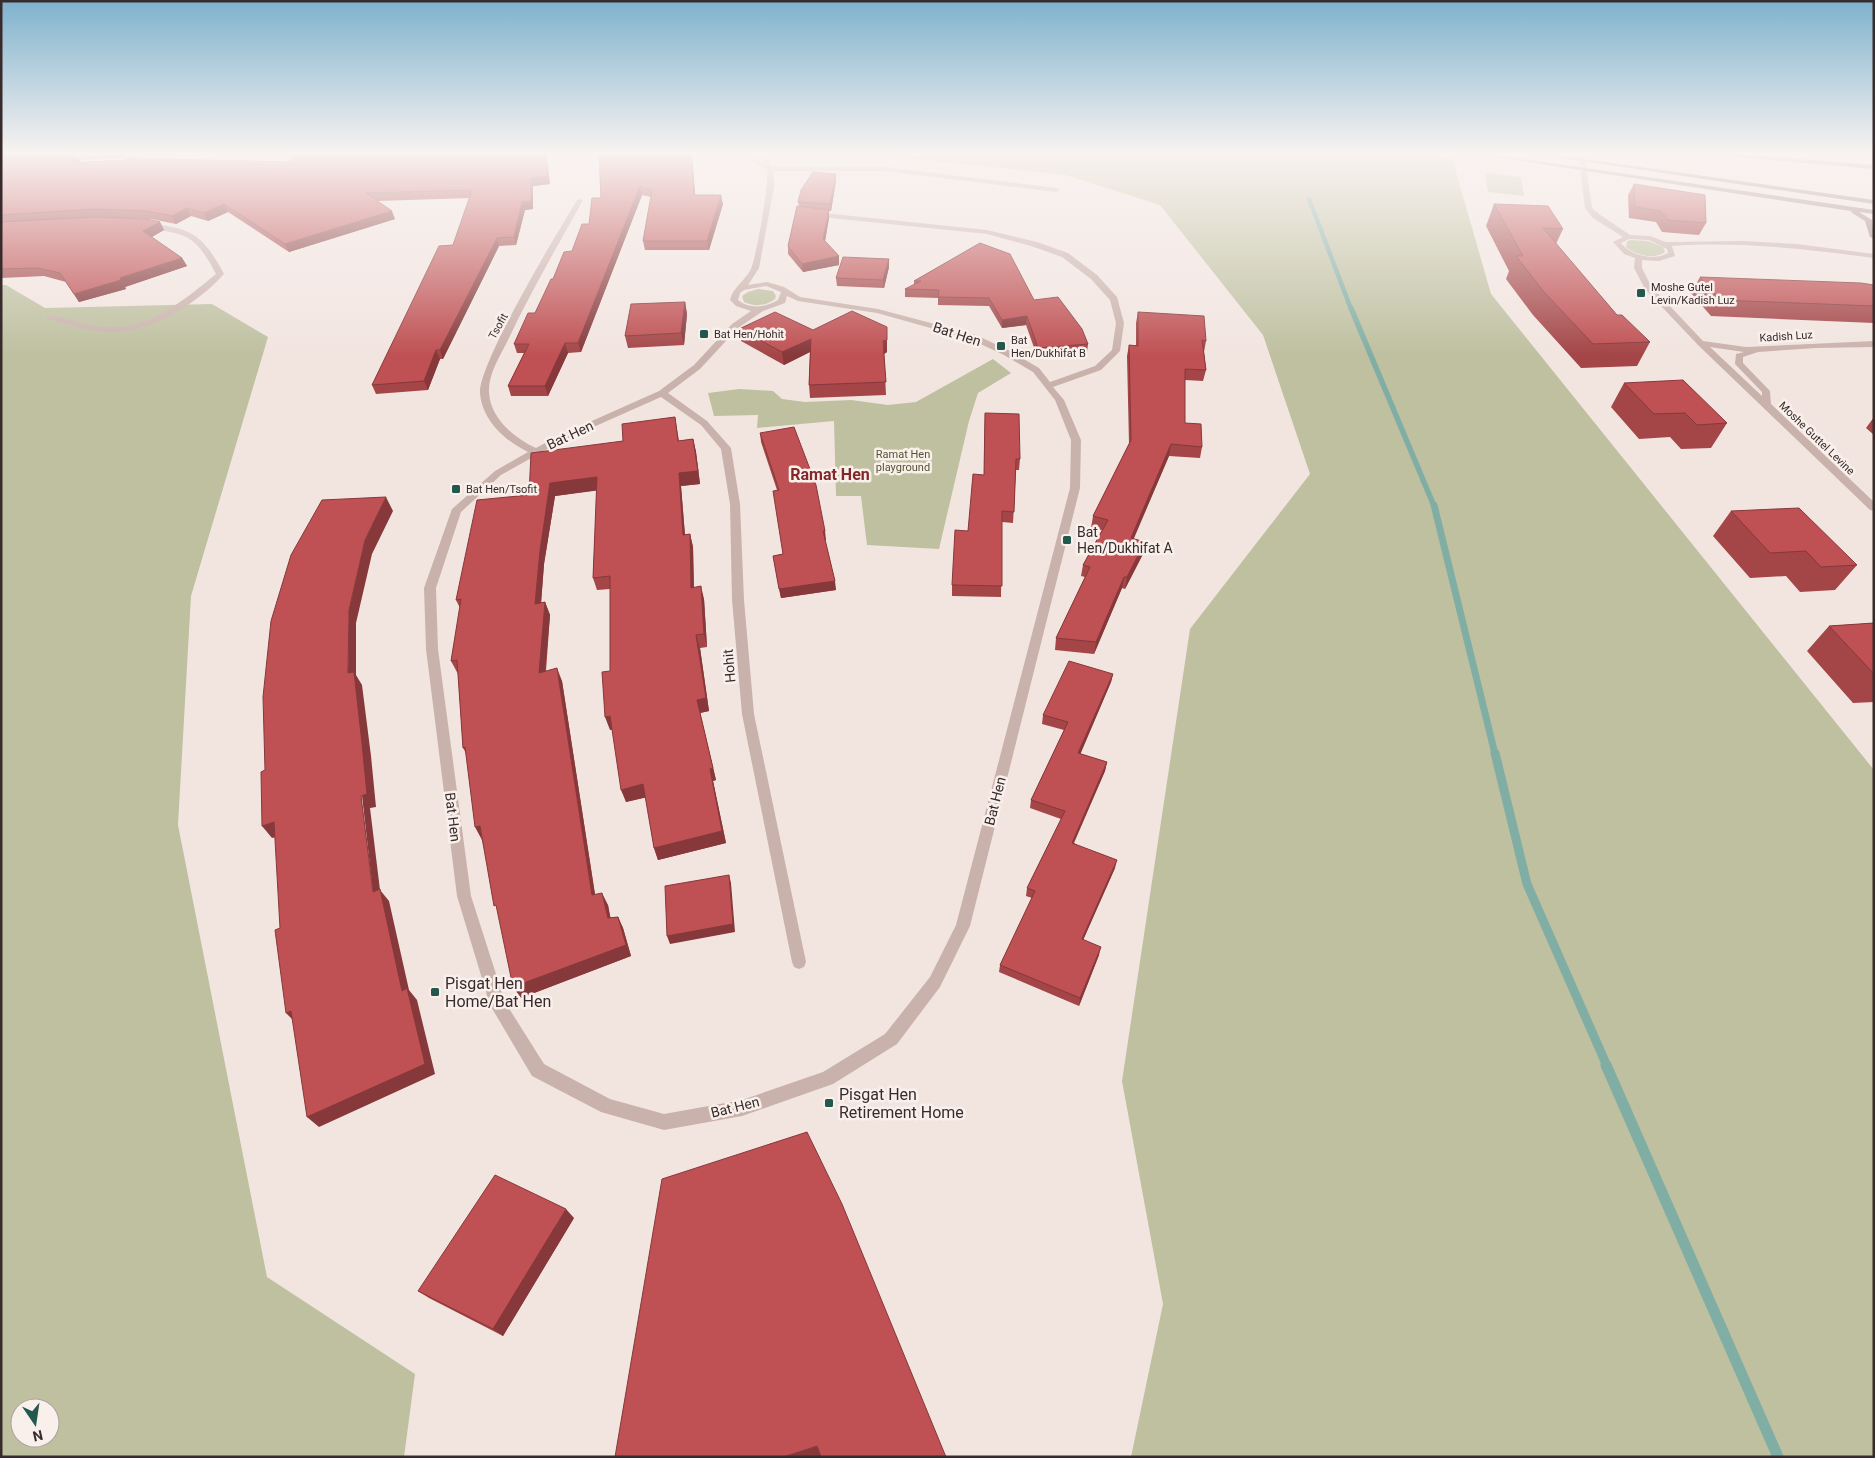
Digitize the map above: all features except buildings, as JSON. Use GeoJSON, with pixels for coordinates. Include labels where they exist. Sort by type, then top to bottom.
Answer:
{"type":"FeatureCollection","features":[{"type":"Feature","properties":{"kind":"main road"},"geometry":{"type":"LineString","coordinates":[[1866,220],[1874,237]]}},
{"type":"Feature","properties":{"kind":"street","name":"Tsofit"},"geometry":{"type":"LineString","coordinates":[[536,452],[507,436],[490,413],[483,390],[496,355],[569,220]]}},
{"type":"Feature","properties":{"kind":"street"},"geometry":{"type":"LineString","coordinates":[[735,326],[737,304],[734,296],[742,288],[755,268],[764,220]]}},
{"type":"Feature","properties":{"kind":"street"},"geometry":{"type":"LineString","coordinates":[[874,220],[987,232],[1034,244],[1065,255],[1094,277],[1114,299],[1120,323],[1116,351],[1098,368],[1050,385]]}},
{"type":"Feature","properties":{"kind":"street"},"geometry":{"type":"LineString","coordinates":[[1602,220],[1628,236],[1644,237],[1666,244],[1696,242],[1752,245],[1874,256]]}},
{"type":"Feature","properties":{"kind":"street"},"geometry":{"type":"LineString","coordinates":[[50,317],[110,330],[136,328],[165,314],[197,294],[220,274],[207,248],[193,236],[171,227],[133,223]]}},
{"type":"Feature","properties":{"kind":"street"},"geometry":{"type":"LineString","coordinates":[[1628,236],[1619,240],[1618,245],[1625,252],[1639,256],[1656,259],[1669,257],[1672,251],[1666,244]]}},
{"type":"Feature","properties":{"kind":"street","name":"Moshe Guttel Levine"},"geometry":{"type":"LineString","coordinates":[[1639,256],[1638,268],[1648,287],[1683,325],[1874,508]]}},
{"type":"Feature","properties":{"kind":"street"},"geometry":{"type":"LineString","coordinates":[[742,288],[767,284],[755,268]]}},
{"type":"Feature","properties":{"kind":"street","name":"Bat Hen"},"geometry":{"type":"LineString","coordinates":[[767,284],[806,301],[878,311],[973,337],[1036,370],[1050,385],[1059,400],[1076,440],[1075,488],[963,926],[935,982],[891,1038],[827,1078],[742,1108],[664,1122],[607,1106],[538,1070],[498,1006],[464,896],[432,649],[430,588],[456,511],[498,473],[559,439],[662,393],[697,367],[735,326],[760,309],[806,301]]}},
{"type":"Feature","properties":{"kind":"street"},"geometry":{"type":"LineString","coordinates":[[777,305],[782,301],[784,293]]}},
{"type":"Feature","properties":{"kind":"street"},"geometry":{"type":"LineString","coordinates":[[737,304],[760,309]]}},
{"type":"Feature","properties":{"kind":"street","name":"Kadish Luz"},"geometry":{"type":"LineString","coordinates":[[1701,343],[1732,349],[1874,344]]}},
{"type":"Feature","properties":{"kind":"street","name":"Moshe Guttel Levine"},"geometry":{"type":"LineString","coordinates":[[1766,405],[1766,390],[1739,364],[1739,356],[1769,348]]}},
{"type":"Feature","properties":{"kind":"street","name":"Hohit"},"geometry":{"type":"LineString","coordinates":[[662,393],[704,423],[726,448],[735,504],[738,600],[748,714],[799,962]]}},
{"type":"Feature","properties":{"kind":"green space"},"geometry":{"type":"Polygon","coordinates":[[[1172,220],[1470,220],[1491,294],[1874,770],[1874,1457],[1131,1457],[1163,1304],[1122,1081],[1190,629],[1310,474],[1263,335],[1172,220]]]}},
{"type":"Feature","properties":{"kind":"green space"},"geometry":{"type":"Polygon","coordinates":[[[1630,240],[1648,241],[1663,247],[1665,252],[1656,256],[1639,254],[1626,247],[1627,242],[1630,240]]]}},
{"type":"Feature","properties":{"kind":"green space"},"geometry":{"type":"Polygon","coordinates":[[[1,285],[6,285],[45,308],[212,304],[268,337],[191,596],[178,825],[267,1277],[415,1374],[404,1457],[1,1457],[1,285]]]}},
{"type":"Feature","properties":{"kind":"green space"},"geometry":{"type":"Polygon","coordinates":[[[758,289],[773,291],[776,296],[775,299],[760,305],[744,302],[742,296],[758,289]]]}},
{"type":"Feature","properties":{"kind":"green space","name":"Ramat Hen playground"},"geometry":{"type":"Polygon","coordinates":[[[993,359],[1011,373],[978,393],[969,421],[939,549],[867,545],[861,496],[836,496],[834,421],[757,428],[758,415],[714,416],[708,393],[739,389],[773,391],[782,399],[805,402],[851,400],[888,405],[916,402],[993,359]]]}},
{"type":"Feature","properties":{"kind":"waterway"},"geometry":{"type":"LineString","coordinates":[[1317,220],[1351,309]]}},
{"type":"Feature","properties":{"kind":"waterway"},"geometry":{"type":"LineString","coordinates":[[1351,308],[1434,506]]}},
{"type":"Feature","properties":{"kind":"waterway"},"geometry":{"type":"LineString","coordinates":[[1434,505],[1495,754]]}},
{"type":"Feature","properties":{"kind":"waterway"},"geometry":{"type":"LineString","coordinates":[[1495,753],[1527,884],[1607,1066]]}},
{"type":"Feature","properties":{"kind":"waterway"},"geometry":{"type":"LineString","coordinates":[[1606,1065],[1778,1457]]}},
{"type":"Feature","properties":{"kind":"place","name":"Moshe Gutel Levin/Kadish Luz"},"geometry":{"type":"Point","coordinates":[1641,293]}},
{"type":"Feature","properties":{"kind":"place","name":"Bat Hen/Hohit"},"geometry":{"type":"Point","coordinates":[704,334]}},
{"type":"Feature","properties":{"kind":"place","name":"Bat Hen/Dukhifat B"},"geometry":{"type":"Point","coordinates":[1001,346]}},
{"type":"Feature","properties":{"kind":"place","name":"Bat Hen/Tsofit"},"geometry":{"type":"Point","coordinates":[456,489]}},
{"type":"Feature","properties":{"kind":"place","name":"Bat Hen/Dukhifat A"},"geometry":{"type":"Point","coordinates":[1067,540]}},
{"type":"Feature","properties":{"kind":"place","name":"Pisgat Hen Home/Bat Hen"},"geometry":{"type":"Point","coordinates":[435,992]}},
{"type":"Feature","properties":{"kind":"place","name":"Pisgat Hen Retirement Home"},"geometry":{"type":"Point","coordinates":[829,1103]}},
{"type":"Feature","properties":{"kind":"district","name":"Ramat Hen"},"geometry":{"type":"Point","coordinates":[830,474]}}]}
